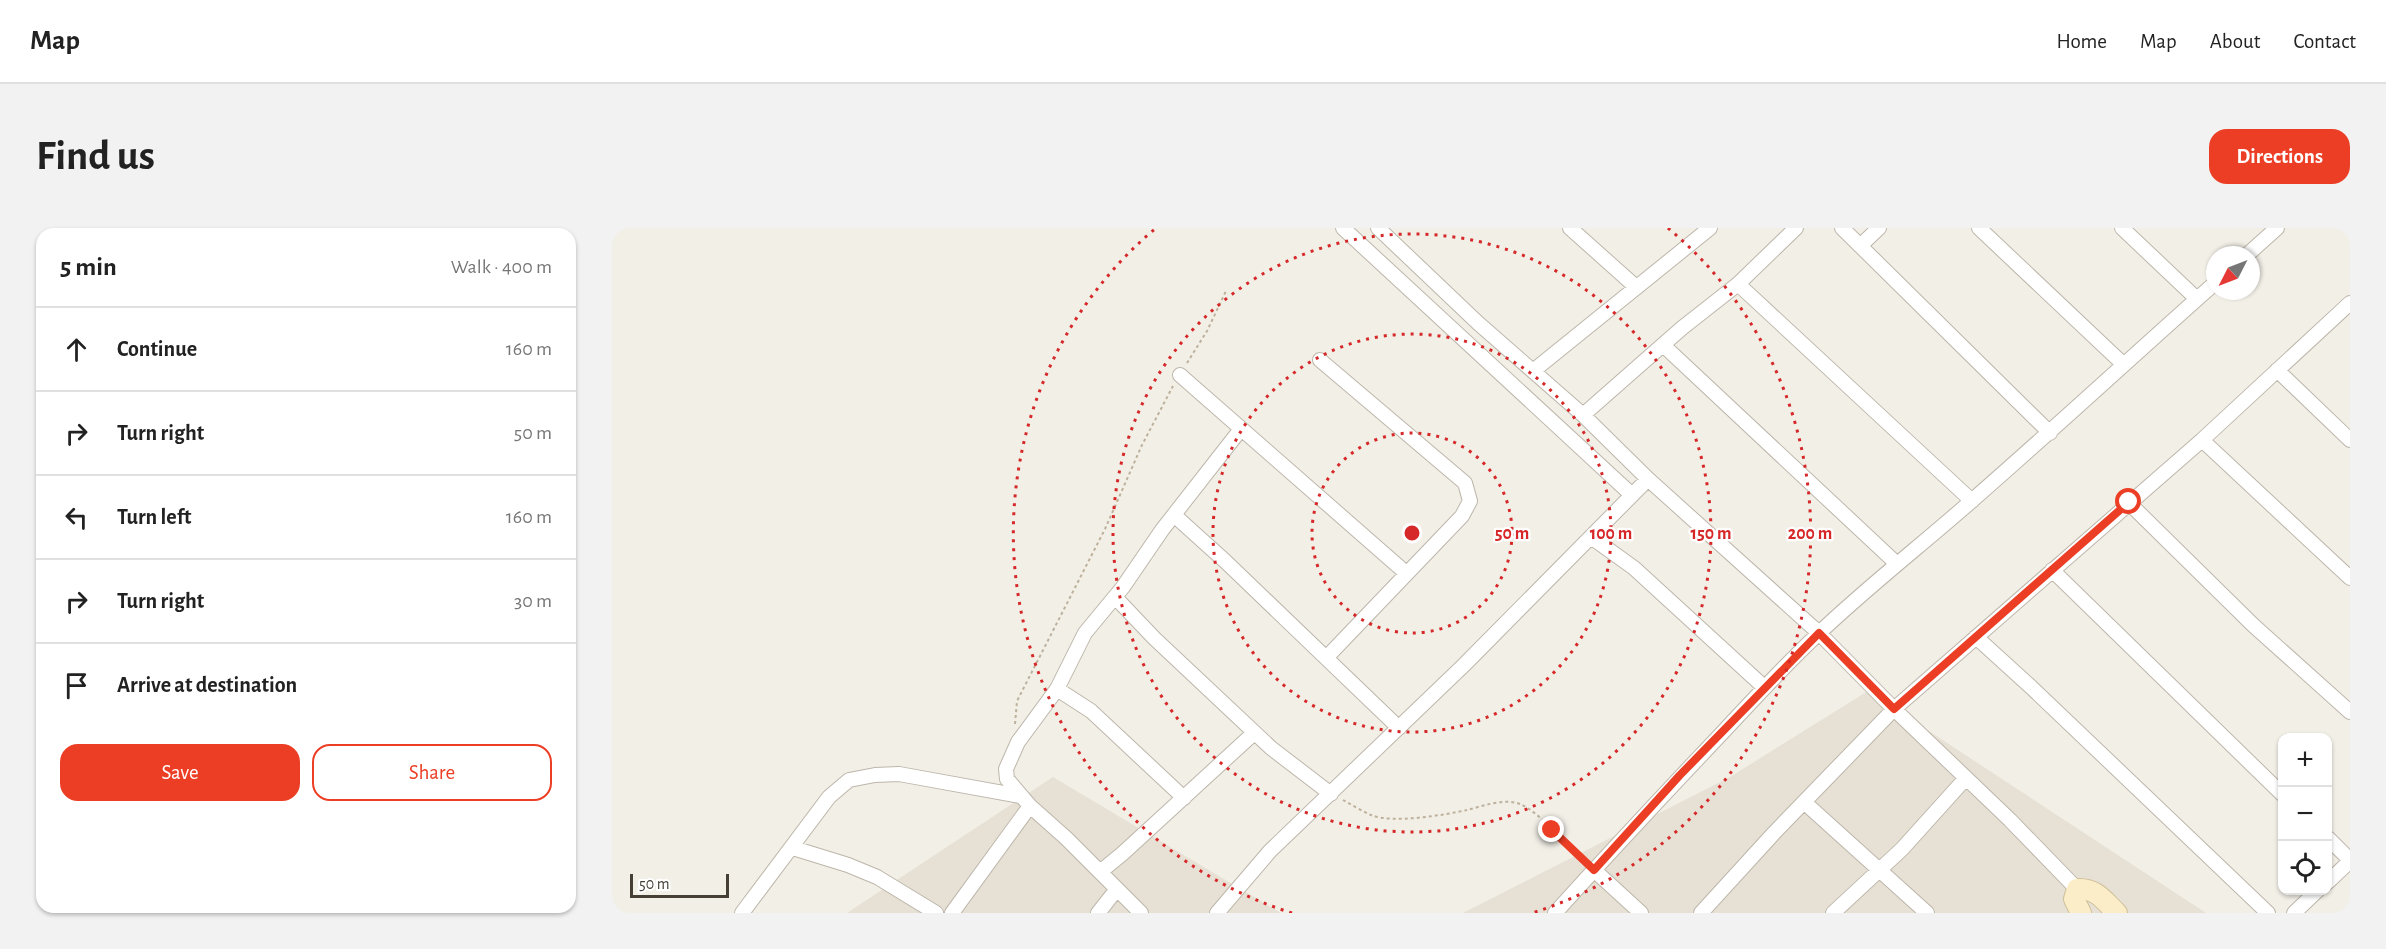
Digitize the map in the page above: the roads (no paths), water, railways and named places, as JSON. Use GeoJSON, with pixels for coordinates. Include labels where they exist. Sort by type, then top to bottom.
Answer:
{"type":"FeatureCollection","features":[{"type":"Feature","properties":{"kind":"street"},"geometry":{"type":"LineString","coordinates":[[1343,228],[1632,495]]}},
{"type":"Feature","properties":{"kind":"street"},"geometry":{"type":"LineString","coordinates":[[1378,228],[1478,323],[1583,416],[1648,479],[1819,633],[2077,889],[2088,889],[2100,896],[2116,913]]}},
{"type":"Feature","properties":{"kind":"street"},"geometry":{"type":"LineString","coordinates":[[1570,228],[1636,287]]}},
{"type":"Feature","properties":{"kind":"street"},"geometry":{"type":"LineString","coordinates":[[1533,371],[1710,228]]}},
{"type":"Feature","properties":{"kind":"street"},"geometry":{"type":"LineString","coordinates":[[1583,416],[1663,345],[1738,284],[1796,228]]}},
{"type":"Feature","properties":{"kind":"street"},"geometry":{"type":"LineString","coordinates":[[1842,228],[2050,433]]}},
{"type":"Feature","properties":{"kind":"street"},"geometry":{"type":"LineString","coordinates":[[1860,246],[1879,228]]}},
{"type":"Feature","properties":{"kind":"street"},"geometry":{"type":"LineString","coordinates":[[1979,228],[2123,364]]}},
{"type":"Feature","properties":{"kind":"street"},"geometry":{"type":"LineString","coordinates":[[2122,228],[2197,298]]}},
{"type":"Feature","properties":{"kind":"street"},"geometry":{"type":"LineString","coordinates":[[2256,246],[2274,229]]}},
{"type":"Feature","properties":{"kind":"street"},"geometry":{"type":"LineString","coordinates":[[1738,284],[1972,501]]}},
{"type":"Feature","properties":{"kind":"street"},"geometry":{"type":"LineString","coordinates":[[1555,913],[1764,687],[1819,633],[1896,563],[2050,433],[2206,290]]}},
{"type":"Feature","properties":{"kind":"street"},"geometry":{"type":"LineString","coordinates":[[1701,913],[1894,709],[2348,309]]}},
{"type":"Feature","properties":{"kind":"street"},"geometry":{"type":"LineString","coordinates":[[1663,345],[1896,563]]}},
{"type":"Feature","properties":{"kind":"street"},"geometry":{"type":"LineString","coordinates":[[1320,360],[1466,483],[1470,501],[1462,516],[1326,658]]}},
{"type":"Feature","properties":{"kind":"street"},"geometry":{"type":"LineString","coordinates":[[2277,370],[2350,440]]}},
{"type":"Feature","properties":{"kind":"street"},"geometry":{"type":"LineString","coordinates":[[1180,375],[1406,573]]}},
{"type":"Feature","properties":{"kind":"street"},"geometry":{"type":"LineString","coordinates":[[1142,913],[1025,801],[1007,779],[1006,769],[1018,742],[1057,689],[1085,633],[1115,597],[1174,514],[1241,429]]}},
{"type":"Feature","properties":{"kind":"street"},"geometry":{"type":"LineString","coordinates":[[2202,440],[2350,578]]}},
{"type":"Feature","properties":{"kind":"street"},"geometry":{"type":"LineString","coordinates":[[1217,913],[1270,851],[1399,728],[1648,479]]}},
{"type":"Feature","properties":{"kind":"street"},"geometry":{"type":"LineString","coordinates":[[2129,502],[2253,625],[2350,712]]}},
{"type":"Feature","properties":{"kind":"street"},"geometry":{"type":"LineString","coordinates":[[1174,514],[1399,728]]}},
{"type":"Feature","properties":{"kind":"street"},"geometry":{"type":"LineString","coordinates":[[1591,537],[1634,568],[1764,687]]}},
{"type":"Feature","properties":{"kind":"street"},"geometry":{"type":"LineString","coordinates":[[2052,570],[2278,789]]}},
{"type":"Feature","properties":{"kind":"street"},"geometry":{"type":"LineString","coordinates":[[1115,597],[1154,638],[1254,733],[1331,794]]}},
{"type":"Feature","properties":{"kind":"street"},"geometry":{"type":"LineString","coordinates":[[1976,637],[2268,913]]}},
{"type":"Feature","properties":{"kind":"street"},"geometry":{"type":"LineString","coordinates":[[1057,689],[1091,711],[1184,798]]}},
{"type":"Feature","properties":{"kind":"street"},"geometry":{"type":"LineString","coordinates":[[1100,872],[1254,733]]}},
{"type":"Feature","properties":{"kind":"street"},"geometry":{"type":"LineString","coordinates":[[742,913],[829,797],[849,780],[875,775],[899,774],[1025,801]]}},
{"type":"Feature","properties":{"kind":"street"},"geometry":{"type":"LineString","coordinates":[[1833,913],[1902,849],[1966,778]]}},
{"type":"Feature","properties":{"kind":"street"},"geometry":{"type":"LineString","coordinates":[[952,913],[1025,801]]}},
{"type":"Feature","properties":{"kind":"street"},"geometry":{"type":"LineString","coordinates":[[1804,802],[1927,913]]}},
{"type":"Feature","properties":{"kind":"street"},"geometry":{"type":"LineString","coordinates":[[2331,841],[2350,861],[2332,878]]}},
{"type":"Feature","properties":{"kind":"street"},"geometry":{"type":"LineString","coordinates":[[793,848],[848,865],[877,877],[936,913]]}},
{"type":"Feature","properties":{"kind":"street"},"geometry":{"type":"LineString","coordinates":[[1594,870],[1641,913]]}},
{"type":"Feature","properties":{"kind":"street"},"geometry":{"type":"LineString","coordinates":[[1098,913],[1117,889]]}},
{"type":"Feature","properties":{"kind":"street"},"geometry":{"type":"LineString","coordinates":[[2077,889],[2074,899],[2081,913]]}},
{"type":"Feature","properties":{"kind":"street"},"geometry":{"type":"LineString","coordinates":[[2294,913],[2314,895]]}}]}
